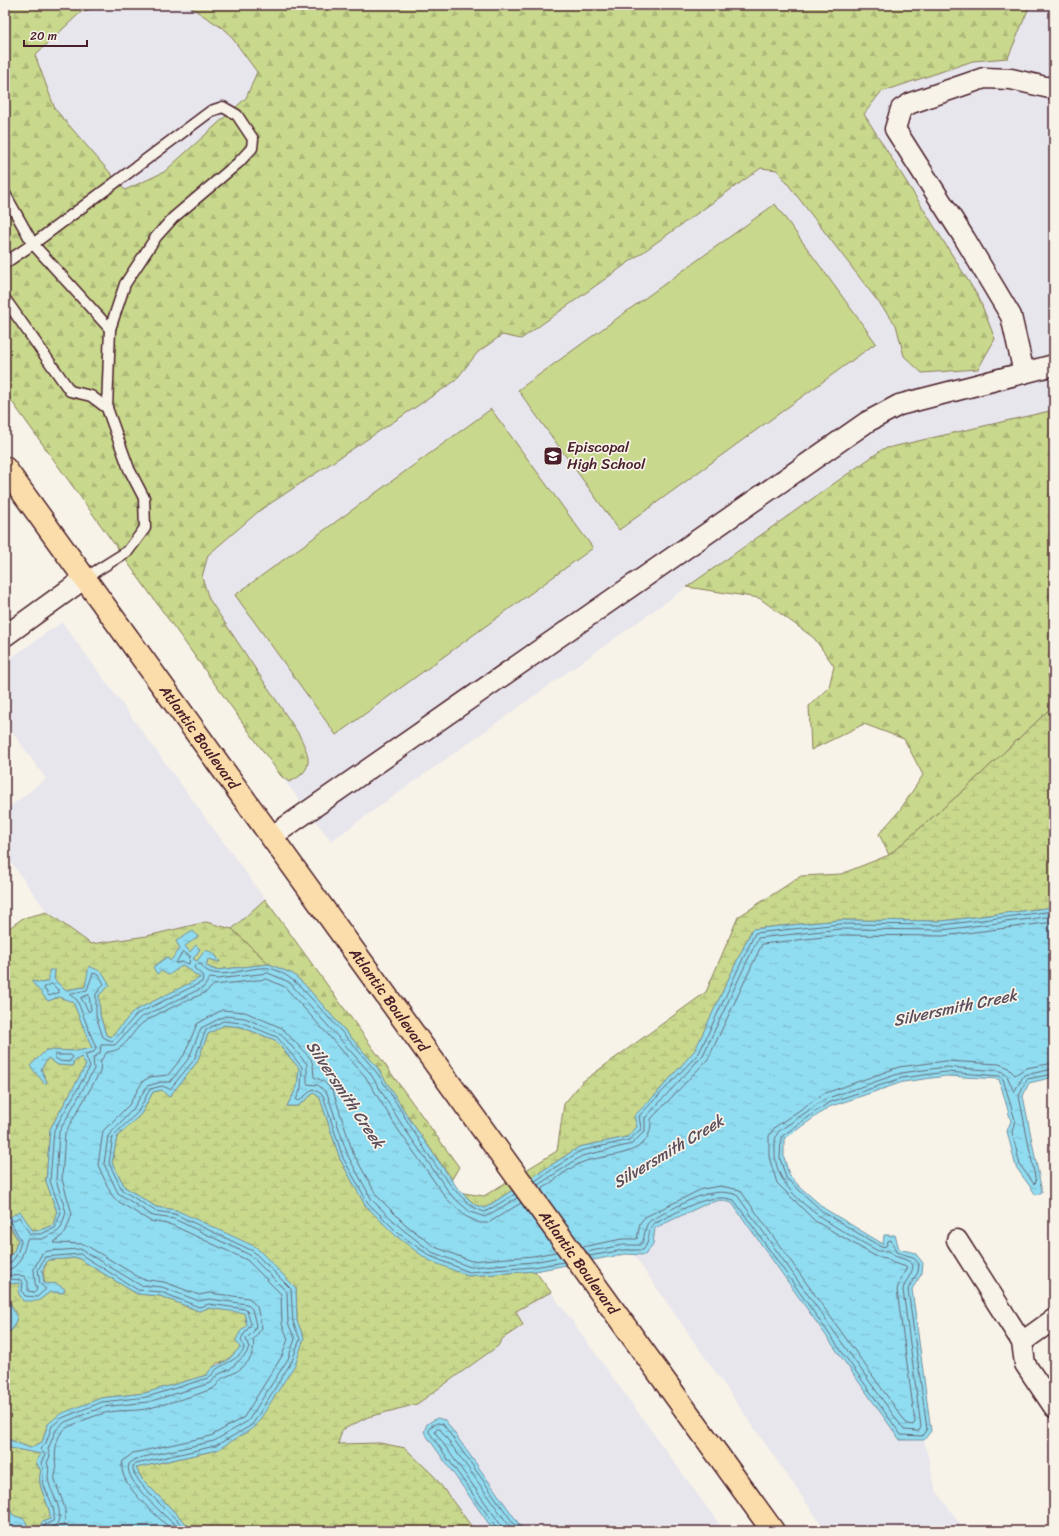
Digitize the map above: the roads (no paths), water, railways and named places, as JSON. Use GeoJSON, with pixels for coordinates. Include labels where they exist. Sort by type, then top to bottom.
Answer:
{"type":"FeatureCollection","features":[{"type":"Feature","properties":{"kind":"main road","name":"Atlantic Boulevard"},"geometry":{"type":"LineString","coordinates":[[5,468],[773,1531]]}},
{"type":"Feature","properties":{"kind":"street"},"geometry":{"type":"LineString","coordinates":[[1024,373],[1011,316],[965,239],[895,129],[901,109],[911,103],[984,78],[1010,79],[1054,89]]}},
{"type":"Feature","properties":{"kind":"street"},"geometry":{"type":"LineString","coordinates":[[271,837],[867,422],[899,405],[1054,365]]}},
{"type":"Feature","properties":{"kind":"street"},"geometry":{"type":"LineString","coordinates":[[5,636],[85,578]]}},
{"type":"Feature","properties":{"kind":"street"},"geometry":{"type":"LineString","coordinates":[[956,1240],[1022,1342],[1025,1364],[1054,1407]]}},
{"type":"Feature","properties":{"kind":"street"},"geometry":{"type":"LineString","coordinates":[[1022,1342],[1054,1319]]}},
{"type":"Feature","properties":{"kind":"lane"},"geometry":{"type":"LineString","coordinates":[[5,263],[34,244],[211,111],[223,107],[237,115],[253,139],[252,148],[238,163],[173,218],[156,237],[125,284],[110,329],[107,408],[129,469],[144,498],[145,528],[128,551],[85,578]]}},
{"type":"Feature","properties":{"kind":"lane"},"geometry":{"type":"LineString","coordinates":[[5,194],[34,244],[110,329]]}},
{"type":"Feature","properties":{"kind":"lane"},"geometry":{"type":"LineString","coordinates":[[5,299],[70,391],[90,396],[107,408]]}},
{"type":"Feature","properties":{"kind":"water","name":"Silversmith Creek"},"geometry":{"type":"Polygon","coordinates":[[[1054,907],[1054,1077],[1029,1083],[1023,1096],[1042,1192],[1036,1195],[1016,1167],[1007,1131],[1011,1121],[999,1079],[946,1076],[903,1082],[829,1107],[784,1139],[784,1157],[789,1175],[800,1187],[825,1209],[883,1244],[884,1235],[895,1235],[899,1249],[915,1253],[923,1263],[922,1273],[912,1289],[931,1431],[924,1440],[900,1440],[732,1203],[720,1200],[706,1204],[655,1228],[653,1244],[645,1255],[625,1254],[535,1271],[468,1276],[428,1260],[396,1236],[365,1205],[340,1159],[320,1098],[314,1093],[298,1106],[287,1106],[297,1087],[299,1068],[275,1040],[241,1027],[224,1025],[208,1034],[197,1062],[169,1097],[162,1090],[153,1092],[141,1114],[117,1137],[112,1163],[125,1187],[156,1207],[176,1210],[256,1247],[296,1288],[297,1321],[304,1338],[296,1363],[255,1427],[217,1450],[136,1468],[142,1479],[193,1531],[38,1531],[42,1522],[50,1519],[50,1513],[41,1489],[41,1471],[36,1462],[41,1454],[11,1448],[5,1450],[5,1438],[30,1448],[42,1442],[48,1424],[60,1414],[101,1398],[145,1393],[207,1375],[212,1368],[227,1361],[240,1348],[236,1340],[240,1332],[247,1325],[244,1313],[208,1308],[199,1311],[160,1296],[137,1294],[78,1258],[48,1260],[42,1270],[44,1283],[57,1284],[65,1289],[63,1293],[50,1292],[38,1301],[23,1301],[18,1292],[20,1283],[8,1284],[8,1298],[17,1318],[12,1330],[5,1333],[5,1256],[6,1262],[14,1251],[18,1240],[7,1219],[20,1211],[33,1231],[53,1225],[57,1212],[46,1181],[50,1129],[86,1065],[81,1057],[73,1062],[73,1066],[58,1065],[48,1058],[41,1069],[47,1082],[45,1084],[30,1066],[46,1050],[77,1051],[92,1048],[73,1002],[59,997],[48,1001],[31,981],[42,983],[49,981],[49,970],[55,970],[54,979],[65,990],[85,987],[89,966],[102,972],[110,985],[99,995],[100,1015],[106,1035],[111,1037],[134,1011],[200,978],[183,965],[169,975],[161,971],[157,974],[153,967],[167,957],[170,961],[180,949],[176,941],[193,931],[198,937],[185,946],[190,952],[196,945],[200,949],[193,959],[197,961],[205,950],[214,953],[220,962],[208,959],[206,966],[216,970],[269,964],[293,974],[304,984],[377,1067],[410,1120],[458,1189],[475,1205],[485,1208],[579,1147],[627,1137],[637,1127],[634,1116],[657,1093],[695,1050],[752,929],[840,920],[942,921],[1054,907]]]}},
{"type":"Feature","properties":{"kind":"water"},"geometry":{"type":"Polygon","coordinates":[[[437,1418],[445,1420],[524,1531],[494,1531],[424,1432],[427,1424],[437,1418]]]}},
{"type":"Feature","properties":{"kind":"water"},"geometry":{"type":"Polygon","coordinates":[[[9,1507],[13,1515],[24,1519],[31,1531],[5,1531],[5,1510],[9,1507]]]}},
{"type":"Feature","properties":{"kind":"place","name":"Episcopal High School"},"geometry":{"type":"Point","coordinates":[553,456]}}]}
